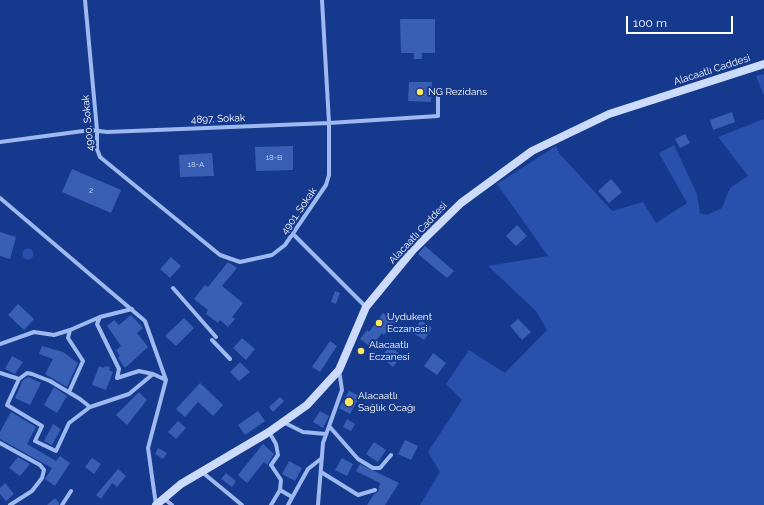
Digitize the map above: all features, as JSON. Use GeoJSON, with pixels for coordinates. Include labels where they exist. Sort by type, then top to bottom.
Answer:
{"type":"FeatureCollection","features":[{"type":"Feature","properties":{"kind":"street","name":"4900. Sokak"},"geometry":{"type":"LineString","coordinates":[[85,0],[97,130],[97,149],[100,157],[168,212]]}},
{"type":"Feature","properties":{"kind":"street","name":"4901. Sokak"},"geometry":{"type":"LineString","coordinates":[[168,212],[220,255],[240,262],[272,255],[285,245],[293,234],[326,185],[328,175],[329,123],[322,0]]}},
{"type":"Feature","properties":{"kind":"street","name":"Alacaatlı Caddesi"},"geometry":{"type":"LineString","coordinates":[[156,505],[181,484],[269,432],[307,405],[338,370],[366,307],[413,250],[461,203],[532,151],[609,114],[764,64]]}},
{"type":"Feature","properties":{"kind":"street","name":"4897. Sokak"},"geometry":{"type":"LineString","coordinates":[[0,142],[91,130],[107,132],[329,123],[438,116],[438,91]]}},
{"type":"Feature","properties":{"kind":"street"},"geometry":{"type":"LineString","coordinates":[[0,198],[132,308],[145,321],[166,380],[148,448],[156,505]]}},
{"type":"Feature","properties":{"kind":"street"},"geometry":{"type":"LineString","coordinates":[[293,234],[366,307]]}},
{"type":"Feature","properties":{"kind":"street"},"geometry":{"type":"LineString","coordinates":[[173,288],[230,359]]}},
{"type":"Feature","properties":{"kind":"street"},"geometry":{"type":"LineString","coordinates":[[0,344],[34,332],[54,335],[100,317],[132,308]]}},
{"type":"Feature","properties":{"kind":"street"},"geometry":{"type":"LineString","coordinates":[[100,317],[97,324],[119,369],[118,378],[139,371],[153,374],[166,380]]}},
{"type":"Feature","properties":{"kind":"street"},"geometry":{"type":"LineString","coordinates":[[69,392],[83,361],[68,338],[70,330]]}},
{"type":"Feature","properties":{"kind":"street"},"geometry":{"type":"LineString","coordinates":[[318,505],[323,443],[342,390],[338,370]]}},
{"type":"Feature","properties":{"kind":"street"},"geometry":{"type":"LineString","coordinates":[[0,373],[19,379]]}},
{"type":"Feature","properties":{"kind":"street"},"geometry":{"type":"LineString","coordinates":[[90,407],[50,381],[27,373],[19,379],[7,405],[42,426],[35,441],[56,451],[69,423],[90,407],[129,394],[153,374]]}},
{"type":"Feature","properties":{"kind":"street"},"geometry":{"type":"LineString","coordinates":[[283,422],[303,432],[326,434]]}},
{"type":"Feature","properties":{"kind":"street"},"geometry":{"type":"LineString","coordinates":[[329,426],[358,459],[373,468],[380,468],[391,455]]}},
{"type":"Feature","properties":{"kind":"street"},"geometry":{"type":"LineString","coordinates":[[269,432],[276,444],[278,455],[271,465],[281,480],[280,490],[271,505]]}},
{"type":"Feature","properties":{"kind":"street"},"geometry":{"type":"LineString","coordinates":[[0,443],[40,465],[44,470],[42,478],[32,491],[10,505]]}},
{"type":"Feature","properties":{"kind":"street"},"geometry":{"type":"LineString","coordinates":[[288,505],[308,469],[322,458]]}},
{"type":"Feature","properties":{"kind":"street"},"geometry":{"type":"LineString","coordinates":[[202,472],[242,505]]}},
{"type":"Feature","properties":{"kind":"street"},"geometry":{"type":"LineString","coordinates":[[321,472],[338,484],[358,495],[376,490]]}},
{"type":"Feature","properties":{"kind":"street"},"geometry":{"type":"LineString","coordinates":[[280,490],[292,497]]}},
{"type":"Feature","properties":{"kind":"street"},"geometry":{"type":"LineString","coordinates":[[62,505],[71,491]]}},
{"type":"Feature","properties":{"kind":"street"},"geometry":{"type":"LineString","coordinates":[[163,498],[172,505]]}},
{"type":"Feature","properties":{"kind":"shaded area"},"geometry":{"type":"Polygon","coordinates":[[[764,74],[764,96],[756,76],[764,74]]]}},
{"type":"Feature","properties":{"kind":"shaded area"},"geometry":{"type":"Polygon","coordinates":[[[764,119],[764,505],[420,505],[440,472],[428,452],[462,400],[446,384],[469,350],[505,373],[547,330],[536,311],[488,266],[548,256],[497,184],[556,146],[559,153],[612,211],[643,202],[656,223],[687,203],[659,153],[674,145],[697,194],[700,213],[707,215],[722,208],[730,188],[748,176],[718,137],[764,119]]]}},
{"type":"Feature","properties":{"kind":"shaded area"},"geometry":{"type":"Polygon","coordinates":[[[26,249],[30,249],[32,250],[32,258],[26,259],[23,256],[23,252],[26,249]]]}},
{"type":"Feature","properties":{"kind":"building"},"geometry":{"type":"Polygon","coordinates":[[[400,19],[435,19],[435,53],[422,53],[422,59],[414,59],[414,53],[401,53],[400,19]]]}},
{"type":"Feature","properties":{"kind":"building","name":"NG Rezidans"},"geometry":{"type":"Polygon","coordinates":[[[409,82],[432,82],[431,102],[408,101],[409,82]]]}},
{"type":"Feature","properties":{"kind":"building"},"geometry":{"type":"Polygon","coordinates":[[[732,112],[735,122],[713,130],[710,120],[732,112]]]}},
{"type":"Feature","properties":{"kind":"building"},"geometry":{"type":"Polygon","coordinates":[[[685,134],[690,143],[680,148],[675,139],[685,134]]]}},
{"type":"Feature","properties":{"kind":"building"},"geometry":{"type":"Polygon","coordinates":[[[293,146],[293,170],[256,171],[255,147],[293,146]]]}},
{"type":"Feature","properties":{"kind":"building"},"geometry":{"type":"Polygon","coordinates":[[[212,153],[214,176],[180,177],[179,155],[212,153]]]}},
{"type":"Feature","properties":{"kind":"building"},"geometry":{"type":"Polygon","coordinates":[[[72,169],[121,190],[111,213],[62,192],[72,169]]]}},
{"type":"Feature","properties":{"kind":"building"},"geometry":{"type":"Polygon","coordinates":[[[611,179],[622,192],[609,203],[598,191],[611,179]]]}},
{"type":"Feature","properties":{"kind":"building"},"geometry":{"type":"Polygon","coordinates":[[[517,225],[527,236],[516,246],[506,236],[517,225]]]}},
{"type":"Feature","properties":{"kind":"building"},"geometry":{"type":"Polygon","coordinates":[[[0,232],[16,237],[10,259],[0,256],[0,232]]]}},
{"type":"Feature","properties":{"kind":"building"},"geometry":{"type":"Polygon","coordinates":[[[425,246],[454,271],[447,278],[418,254],[425,246]]]}},
{"type":"Feature","properties":{"kind":"building"},"geometry":{"type":"Polygon","coordinates":[[[171,257],[181,266],[170,278],[160,269],[171,257]]]}},
{"type":"Feature","properties":{"kind":"building"},"geometry":{"type":"Polygon","coordinates":[[[228,262],[237,268],[222,286],[243,303],[232,317],[235,319],[228,327],[220,320],[218,323],[206,314],[208,310],[194,299],[205,285],[208,287],[228,262]]]}},
{"type":"Feature","properties":{"kind":"building"},"geometry":{"type":"Polygon","coordinates":[[[335,291],[340,293],[336,304],[331,302],[335,291]]]}},
{"type":"Feature","properties":{"kind":"building"},"geometry":{"type":"Polygon","coordinates":[[[18,304],[34,319],[24,330],[8,315],[18,304]]]}},
{"type":"Feature","properties":{"kind":"building"},"geometry":{"type":"Polygon","coordinates":[[[383,313],[395,322],[384,335],[382,333],[371,347],[360,339],[367,330],[369,332],[383,313]]]}},
{"type":"Feature","properties":{"kind":"building"},"geometry":{"type":"Polygon","coordinates":[[[131,315],[143,328],[137,333],[148,347],[125,368],[118,358],[120,356],[116,350],[121,346],[107,326],[114,320],[119,325],[131,315]]]}},
{"type":"Feature","properties":{"kind":"building"},"geometry":{"type":"Polygon","coordinates":[[[184,318],[194,328],[176,346],[165,336],[184,318]]]}},
{"type":"Feature","properties":{"kind":"building"},"geometry":{"type":"Polygon","coordinates":[[[518,319],[531,332],[522,340],[510,326],[518,319]]]}},
{"type":"Feature","properties":{"kind":"building"},"geometry":{"type":"Polygon","coordinates":[[[421,320],[432,328],[424,340],[412,332],[421,320]]]}},
{"type":"Feature","properties":{"kind":"building"},"geometry":{"type":"Polygon","coordinates":[[[242,338],[255,349],[246,360],[233,348],[242,338]]]}},
{"type":"Feature","properties":{"kind":"building"},"geometry":{"type":"Polygon","coordinates":[[[330,341],[337,346],[320,372],[312,367],[330,341]]]}},
{"type":"Feature","properties":{"kind":"building"},"geometry":{"type":"Polygon","coordinates":[[[42,346],[63,352],[78,363],[67,387],[45,374],[53,359],[39,354],[42,346]]]}},
{"type":"Feature","properties":{"kind":"building"},"geometry":{"type":"Polygon","coordinates":[[[390,346],[402,356],[393,367],[381,357],[390,346]]]}},
{"type":"Feature","properties":{"kind":"building"},"geometry":{"type":"Polygon","coordinates":[[[433,353],[446,363],[437,375],[424,366],[433,353]]]}},
{"type":"Feature","properties":{"kind":"building"},"geometry":{"type":"Polygon","coordinates":[[[12,356],[23,362],[15,374],[5,369],[12,356]]]}},
{"type":"Feature","properties":{"kind":"building"},"geometry":{"type":"Polygon","coordinates":[[[240,362],[250,372],[239,381],[230,372],[240,362]]]}},
{"type":"Feature","properties":{"kind":"building"},"geometry":{"type":"Polygon","coordinates":[[[99,366],[104,368],[105,366],[110,367],[109,370],[113,372],[106,390],[92,385],[99,366]]]}},
{"type":"Feature","properties":{"kind":"building"},"geometry":{"type":"Polygon","coordinates":[[[28,377],[41,383],[30,405],[15,398],[23,380],[28,377]]]}},
{"type":"Feature","properties":{"kind":"building"},"geometry":{"type":"Polygon","coordinates":[[[200,383],[223,405],[213,416],[198,402],[185,417],[176,409],[200,383]]]}},
{"type":"Feature","properties":{"kind":"building"},"geometry":{"type":"Polygon","coordinates":[[[54,387],[67,396],[57,413],[44,405],[54,387]]]}},
{"type":"Feature","properties":{"kind":"building","name":"Alacaatlı Sağlık Ocağı"},"geometry":{"type":"Polygon","coordinates":[[[349,391],[360,396],[350,414],[339,408],[349,391]]]}},
{"type":"Feature","properties":{"kind":"building"},"geometry":{"type":"Polygon","coordinates":[[[139,392],[147,400],[127,425],[116,415],[139,392]]]}},
{"type":"Feature","properties":{"kind":"building"},"geometry":{"type":"Polygon","coordinates":[[[280,397],[284,401],[273,412],[269,407],[280,397]]]}},
{"type":"Feature","properties":{"kind":"building"},"geometry":{"type":"Polygon","coordinates":[[[258,411],[265,421],[245,435],[238,425],[258,411]]]}},
{"type":"Feature","properties":{"kind":"building"},"geometry":{"type":"Polygon","coordinates":[[[320,411],[329,416],[323,428],[313,422],[320,411]]]}},
{"type":"Feature","properties":{"kind":"building"},"geometry":{"type":"Polygon","coordinates":[[[11,412],[36,427],[27,444],[56,461],[60,456],[70,463],[55,486],[45,479],[52,468],[0,439],[0,432],[11,412]]]}},
{"type":"Feature","properties":{"kind":"building"},"geometry":{"type":"Polygon","coordinates":[[[347,419],[355,424],[351,431],[343,427],[347,419]]]}},
{"type":"Feature","properties":{"kind":"building"},"geometry":{"type":"Polygon","coordinates":[[[178,421],[186,428],[176,439],[168,432],[178,421]]]}},
{"type":"Feature","properties":{"kind":"building"},"geometry":{"type":"Polygon","coordinates":[[[53,424],[61,429],[52,445],[44,441],[53,424]]]}},
{"type":"Feature","properties":{"kind":"building"},"geometry":{"type":"Polygon","coordinates":[[[405,440],[418,446],[411,460],[398,454],[405,440]]]}},
{"type":"Feature","properties":{"kind":"building"},"geometry":{"type":"Polygon","coordinates":[[[374,442],[386,450],[378,462],[366,454],[374,442]]]}},
{"type":"Feature","properties":{"kind":"building"},"geometry":{"type":"Polygon","coordinates":[[[263,444],[274,454],[267,465],[264,462],[247,483],[238,475],[263,444]]]}},
{"type":"Feature","properties":{"kind":"building"},"geometry":{"type":"Polygon","coordinates":[[[158,448],[167,453],[163,459],[155,454],[158,448]]]}},
{"type":"Feature","properties":{"kind":"building"},"geometry":{"type":"Polygon","coordinates":[[[18,457],[30,464],[20,476],[9,468],[18,457]]]}},
{"type":"Feature","properties":{"kind":"building"},"geometry":{"type":"Polygon","coordinates":[[[92,458],[101,464],[94,474],[85,467],[92,458]]]}},
{"type":"Feature","properties":{"kind":"building"},"geometry":{"type":"Polygon","coordinates":[[[342,458],[353,464],[347,476],[335,470],[342,458]]]}},
{"type":"Feature","properties":{"kind":"building"},"geometry":{"type":"Polygon","coordinates":[[[289,461],[302,468],[295,481],[282,474],[289,461]]]}},
{"type":"Feature","properties":{"kind":"building"},"geometry":{"type":"Polygon","coordinates":[[[360,464],[399,483],[385,505],[367,505],[374,494],[378,492],[380,483],[356,471],[360,464]]]}},
{"type":"Feature","properties":{"kind":"building"},"geometry":{"type":"Polygon","coordinates":[[[118,469],[126,476],[117,487],[112,483],[101,499],[96,495],[118,469]]]}},
{"type":"Feature","properties":{"kind":"building"},"geometry":{"type":"Polygon","coordinates":[[[226,473],[236,481],[232,487],[221,479],[226,473]]]}},
{"type":"Feature","properties":{"kind":"building"},"geometry":{"type":"Polygon","coordinates":[[[5,483],[14,494],[6,501],[0,494],[0,488],[5,483]]]}},
{"type":"Feature","properties":{"kind":"building"},"geometry":{"type":"Polygon","coordinates":[[[55,498],[59,505],[47,505],[55,498]]]}},
{"type":"Feature","properties":{"kind":"place","name":"NG Rezidans"},"geometry":{"type":"Point","coordinates":[420,92]}},
{"type":"Feature","properties":{"kind":"place","name":"Uydukent Eczanesi"},"geometry":{"type":"Point","coordinates":[379,323]}},
{"type":"Feature","properties":{"kind":"place","name":"Alacaatlı Eczanesi"},"geometry":{"type":"Point","coordinates":[361,351]}},
{"type":"Feature","properties":{"kind":"place","name":"Alacaatlı Sağlık Ocağı"},"geometry":{"type":"Point","coordinates":[349,402]}}]}
